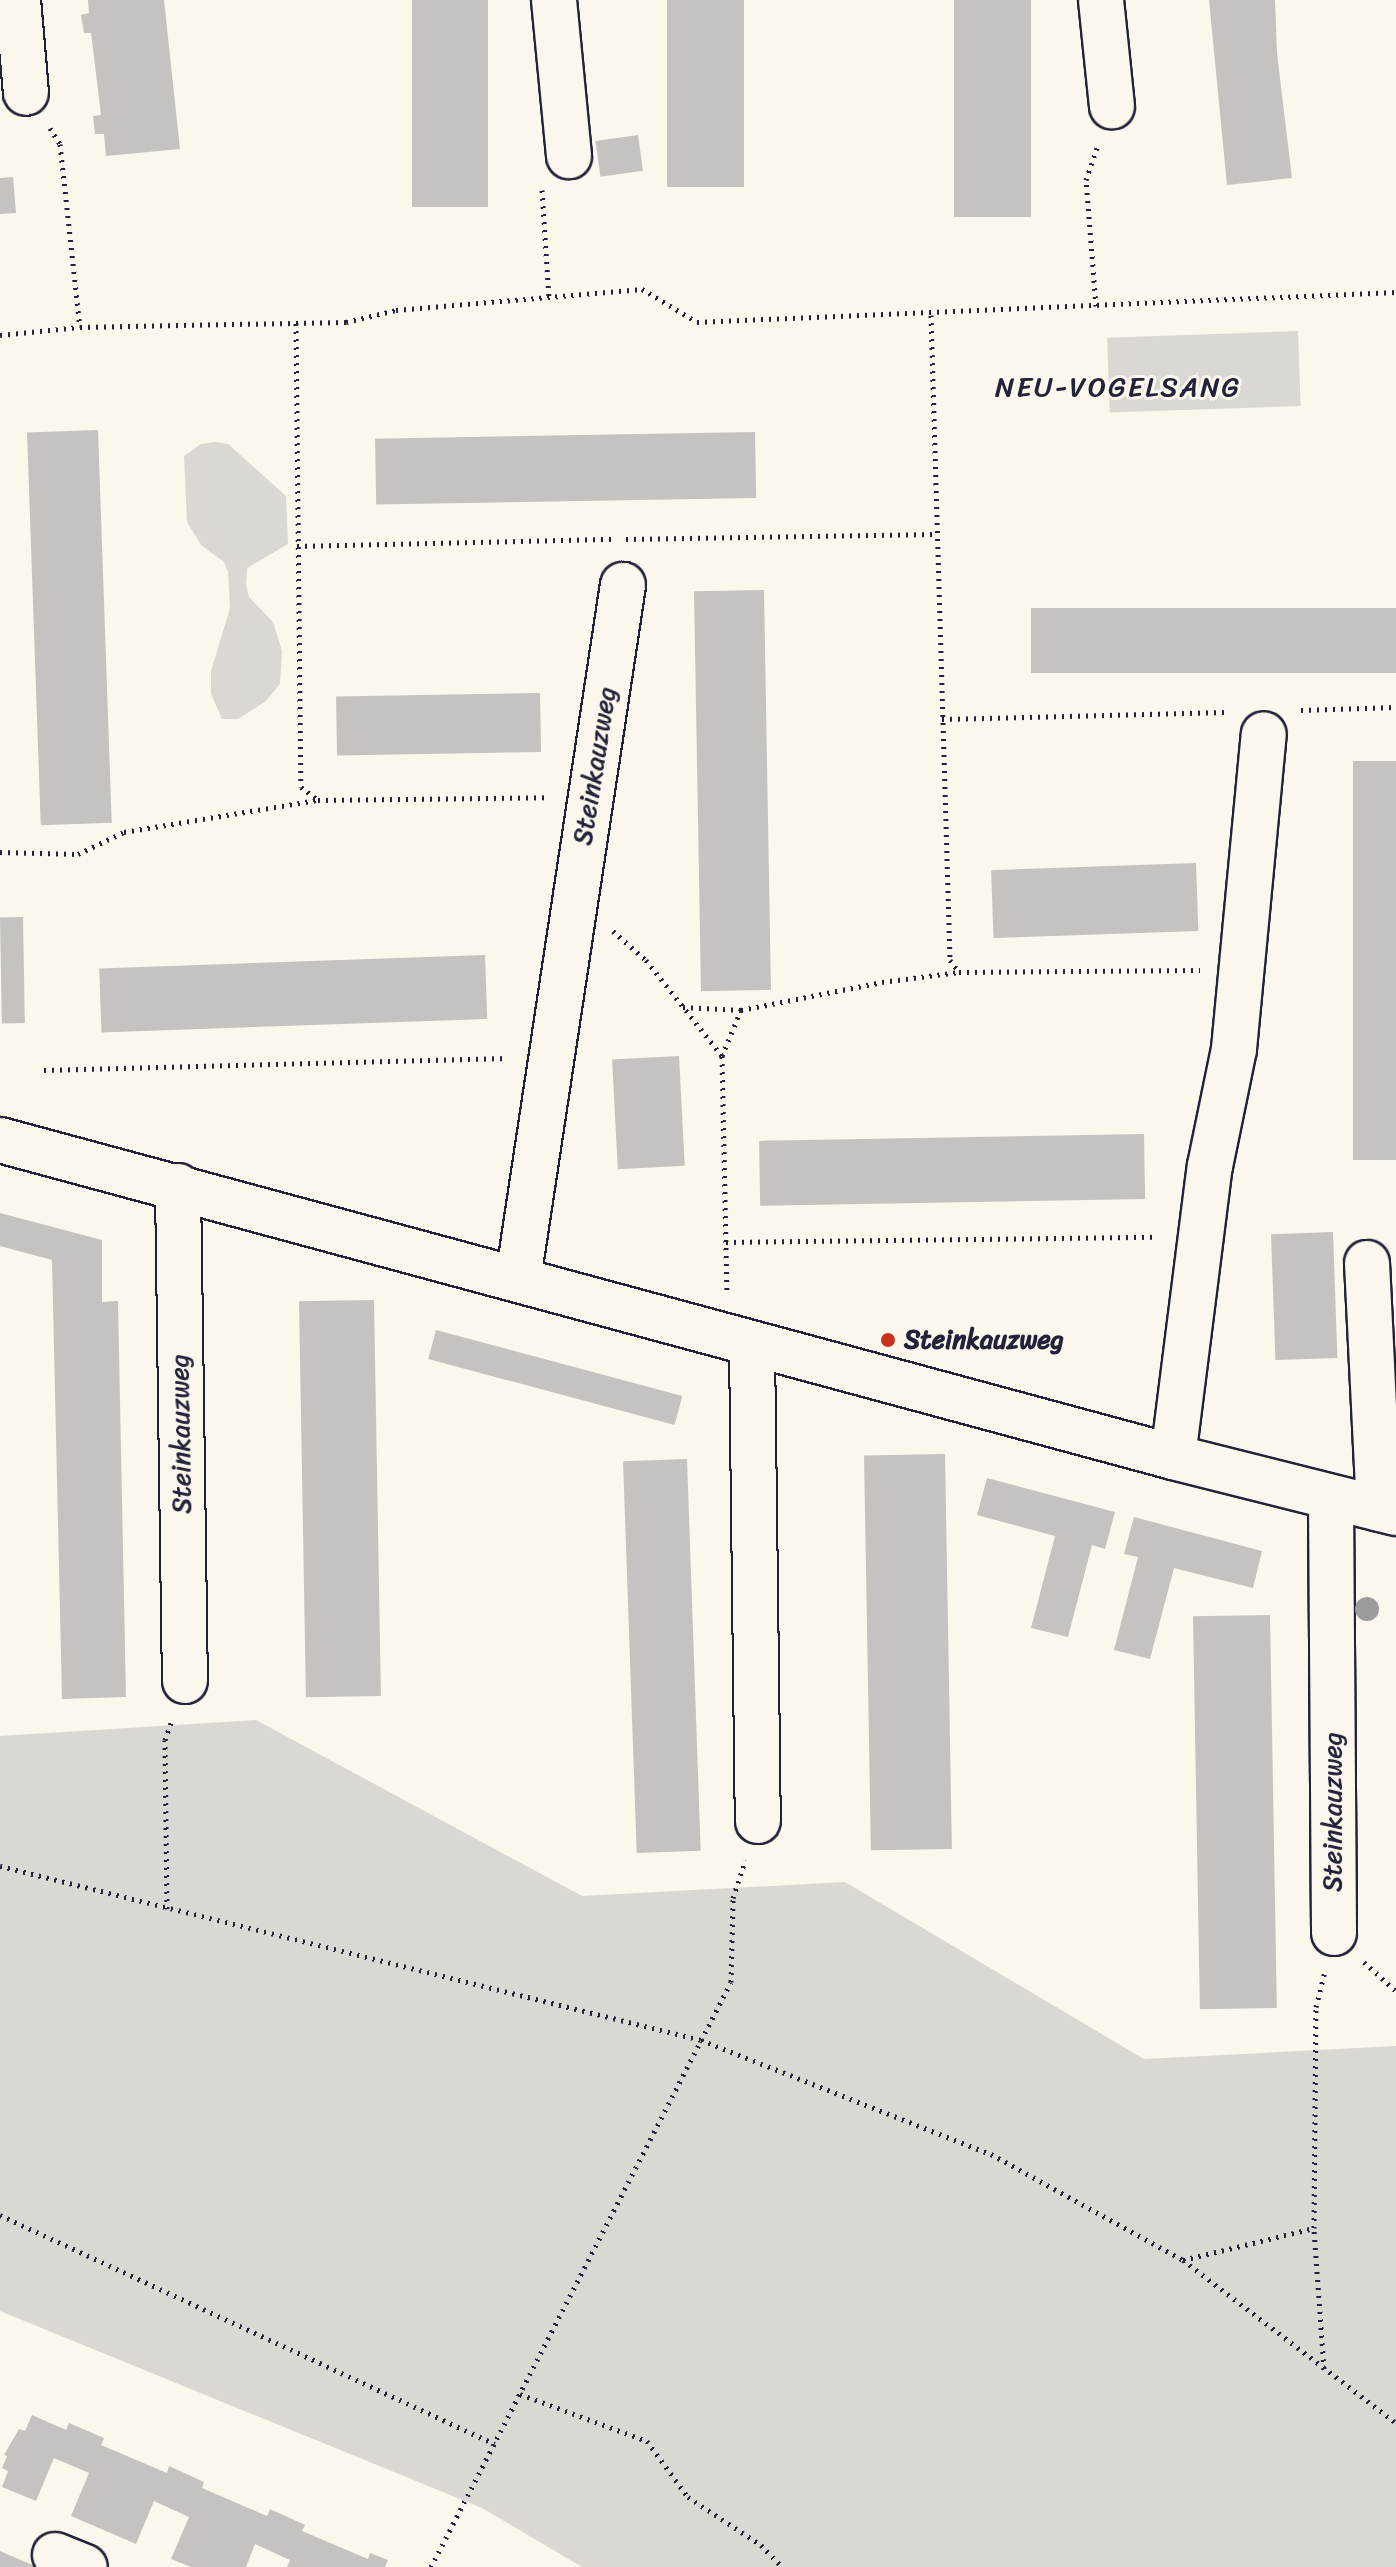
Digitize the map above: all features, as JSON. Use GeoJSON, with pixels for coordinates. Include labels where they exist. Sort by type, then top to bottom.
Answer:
{"type":"FeatureCollection","features":[{"type":"Feature","properties":{"kind":"street"},"geometry":{"type":"LineString","coordinates":[[18,0],[26,93]]}},
{"type":"Feature","properties":{"kind":"street"},"geometry":{"type":"LineString","coordinates":[[554,0],[569,156]]}},
{"type":"Feature","properties":{"kind":"street"},"geometry":{"type":"LineString","coordinates":[[1101,0],[1112,106]]}},
{"type":"Feature","properties":{"kind":"street","name":"Steinkauzweg"},"geometry":{"type":"LineString","coordinates":[[518,1279],[623,585]]}},
{"type":"Feature","properties":{"kind":"street"},"geometry":{"type":"LineString","coordinates":[[1173,1457],[1210,1166],[1234,1049],[1263,719]]}},
{"type":"Feature","properties":{"kind":"street"},"geometry":{"type":"LineString","coordinates":[[0,1140],[1173,1457],[1388,1511],[1367,1263]]}},
{"type":"Feature","properties":{"kind":"street","name":"Steinkauzweg"},"geometry":{"type":"LineString","coordinates":[[178,1186],[185,1681]]}},
{"type":"Feature","properties":{"kind":"street"},"geometry":{"type":"LineString","coordinates":[[740,1340],[758,1821]]}},
{"type":"Feature","properties":{"kind":"street","name":"Steinkauzweg"},"geometry":{"type":"LineString","coordinates":[[1331,1499],[1334,1933]]}},
{"type":"Feature","properties":{"kind":"path"},"geometry":{"type":"LineString","coordinates":[[26,93],[60,144],[80,327]]}},
{"type":"Feature","properties":{"kind":"path"},"geometry":{"type":"LineString","coordinates":[[1096,306],[1086,180],[1112,106]]}},
{"type":"Feature","properties":{"kind":"path"},"geometry":{"type":"LineString","coordinates":[[549,297],[541,174],[569,156]]}},
{"type":"Feature","properties":{"kind":"path"},"geometry":{"type":"LineString","coordinates":[[0,335],[80,327],[346,322],[396,310],[642,289],[697,322],[1396,292]]}},
{"type":"Feature","properties":{"kind":"path"},"geometry":{"type":"LineString","coordinates":[[931,314],[950,960],[959,972]]}},
{"type":"Feature","properties":{"kind":"path"},"geometry":{"type":"LineString","coordinates":[[296,323],[301,787],[318,800]]}},
{"type":"Feature","properties":{"kind":"path"},"geometry":{"type":"LineString","coordinates":[[942,719],[1263,719],[1396,707]]}},
{"type":"Feature","properties":{"kind":"path"},"geometry":{"type":"LineString","coordinates":[[0,852],[78,854],[124,832],[318,800],[591,797]]}},
{"type":"Feature","properties":{"kind":"path"},"geometry":{"type":"LineString","coordinates":[[574,909],[618,933],[646,960],[722,1056]]}},
{"type":"Feature","properties":{"kind":"path"},"geometry":{"type":"LineString","coordinates":[[683,1007],[741,1010],[882,982],[959,972],[1241,970]]}},
{"type":"Feature","properties":{"kind":"path"},"geometry":{"type":"LineString","coordinates":[[740,1340],[726,1242],[722,1056],[741,1010]]}},
{"type":"Feature","properties":{"kind":"path"},"geometry":{"type":"LineString","coordinates":[[44,1070],[552,1057]]}},
{"type":"Feature","properties":{"kind":"path"},"geometry":{"type":"LineString","coordinates":[[726,1242],[1202,1237]]}},
{"type":"Feature","properties":{"kind":"path"},"geometry":{"type":"LineString","coordinates":[[167,1909],[165,1740],[185,1681]]}},
{"type":"Feature","properties":{"kind":"path"},"geometry":{"type":"LineString","coordinates":[[431,2567],[731,1982],[733,1898],[758,1821]]}},
{"type":"Feature","properties":{"kind":"path"},"geometry":{"type":"LineString","coordinates":[[0,1866],[701,2040],[991,2154],[1183,2260],[1396,2423]]}},
{"type":"Feature","properties":{"kind":"path"},"geometry":{"type":"LineString","coordinates":[[1324,2369],[1314,2228],[1316,2007],[1334,1933]]}},
{"type":"Feature","properties":{"kind":"path"},"geometry":{"type":"LineString","coordinates":[[0,2215],[495,2444]]}},
{"type":"Feature","properties":{"kind":"path"},"geometry":{"type":"LineString","coordinates":[[1183,2260],[1314,2228]]}},
{"type":"Feature","properties":{"kind":"path"},"geometry":{"type":"LineString","coordinates":[[520,2394],[647,2441],[688,2497],[761,2545],[782,2567]]}},
{"type":"Feature","properties":{"kind":"shaded area"},"geometry":{"type":"Polygon","coordinates":[[[1298,331],[1301,406],[1110,413],[1107,338],[1298,331]]]}},
{"type":"Feature","properties":{"kind":"shaded area"},"geometry":{"type":"Polygon","coordinates":[[[201,444],[228,444],[286,496],[288,544],[247,568],[246,584],[249,597],[273,622],[282,651],[280,684],[266,701],[238,719],[222,719],[211,694],[211,671],[230,608],[228,572],[224,562],[201,545],[187,522],[184,456],[201,444]]]}},
{"type":"Feature","properties":{"kind":"shaded area"},"geometry":{"type":"Polygon","coordinates":[[[256,1720],[582,1896],[845,1882],[1144,2059],[1396,2046],[1396,2567],[582,2567],[482,2508],[0,2311],[0,1736],[256,1720]]]}},
{"type":"Feature","properties":{"kind":"building"},"geometry":{"type":"Polygon","coordinates":[[[88,0],[164,0],[180,149],[106,156],[104,134],[95,134],[93,116],[101,115],[91,33],[84,33],[81,15],[89,13],[88,0]]]}},
{"type":"Feature","properties":{"kind":"building"},"geometry":{"type":"Polygon","coordinates":[[[412,0],[488,0],[488,207],[412,207],[412,0]]]}},
{"type":"Feature","properties":{"kind":"building"},"geometry":{"type":"Polygon","coordinates":[[[667,0],[744,0],[744,187],[667,187],[667,0]]]}},
{"type":"Feature","properties":{"kind":"building"},"geometry":{"type":"Polygon","coordinates":[[[954,0],[1031,0],[1031,217],[954,217],[954,0]]]}},
{"type":"Feature","properties":{"kind":"building"},"geometry":{"type":"Polygon","coordinates":[[[1209,0],[1275,0],[1277,53],[1292,178],[1227,185],[1209,0]]]}},
{"type":"Feature","properties":{"kind":"building"},"geometry":{"type":"Polygon","coordinates":[[[638,135],[643,171],[600,177],[595,141],[638,135]]]}},
{"type":"Feature","properties":{"kind":"building"},"geometry":{"type":"Polygon","coordinates":[[[13,177],[16,213],[0,214],[0,178],[13,177]]]}},
{"type":"Feature","properties":{"kind":"building"},"geometry":{"type":"Polygon","coordinates":[[[98,430],[112,823],[41,825],[27,432],[98,430]]]}},
{"type":"Feature","properties":{"kind":"building"},"geometry":{"type":"Polygon","coordinates":[[[755,432],[756,498],[376,505],[375,439],[755,432]]]}},
{"type":"Feature","properties":{"kind":"building"},"geometry":{"type":"Polygon","coordinates":[[[764,590],[771,990],[701,991],[694,591],[764,590]]]}},
{"type":"Feature","properties":{"kind":"building"},"geometry":{"type":"Polygon","coordinates":[[[1031,608],[1396,608],[1396,673],[1031,673],[1031,608]]]}},
{"type":"Feature","properties":{"kind":"building"},"geometry":{"type":"Polygon","coordinates":[[[540,693],[541,752],[337,756],[336,697],[540,693]]]}},
{"type":"Feature","properties":{"kind":"building"},"geometry":{"type":"Polygon","coordinates":[[[1353,761],[1396,761],[1396,1160],[1353,1160],[1353,761]]]}},
{"type":"Feature","properties":{"kind":"building"},"geometry":{"type":"Polygon","coordinates":[[[1196,863],[1198,931],[993,938],[991,870],[1196,863]]]}},
{"type":"Feature","properties":{"kind":"building"},"geometry":{"type":"Polygon","coordinates":[[[0,917],[23,917],[25,1023],[2,1023],[0,917]]]}},
{"type":"Feature","properties":{"kind":"building"},"geometry":{"type":"Polygon","coordinates":[[[485,955],[487,1019],[101,1032],[99,968],[485,955]]]}},
{"type":"Feature","properties":{"kind":"building"},"geometry":{"type":"Polygon","coordinates":[[[679,1056],[685,1166],[618,1169],[612,1060],[679,1056]]]}},
{"type":"Feature","properties":{"kind":"building"},"geometry":{"type":"Polygon","coordinates":[[[1144,1134],[1145,1199],[760,1206],[759,1141],[1144,1134]]]}},
{"type":"Feature","properties":{"kind":"building"},"geometry":{"type":"Polygon","coordinates":[[[0,1213],[102,1240],[102,1302],[118,1301],[126,1697],[62,1699],[52,1260],[0,1246],[0,1213]]]}},
{"type":"Feature","properties":{"kind":"building"},"geometry":{"type":"Polygon","coordinates":[[[1333,1232],[1337,1358],[1275,1360],[1271,1234],[1333,1232]]]}},
{"type":"Feature","properties":{"kind":"building"},"geometry":{"type":"Polygon","coordinates":[[[374,1300],[381,1696],[306,1697],[299,1301],[374,1300]]]}},
{"type":"Feature","properties":{"kind":"building"},"geometry":{"type":"Polygon","coordinates":[[[436,1330],[682,1396],[675,1425],[428,1359],[436,1330]]]}},
{"type":"Feature","properties":{"kind":"building"},"geometry":{"type":"Polygon","coordinates":[[[945,1454],[952,1849],[871,1850],[864,1455],[945,1454]]]}},
{"type":"Feature","properties":{"kind":"building"},"geometry":{"type":"Polygon","coordinates":[[[687,1459],[701,1851],[637,1853],[623,1461],[687,1459]]]}},
{"type":"Feature","properties":{"kind":"building"},"geometry":{"type":"Polygon","coordinates":[[[987,1478],[1115,1512],[1105,1549],[1092,1545],[1068,1637],[1031,1628],[1055,1536],[977,1515],[987,1478]]]}},
{"type":"Feature","properties":{"kind":"building"},"geometry":{"type":"Polygon","coordinates":[[[1134,1517],[1262,1551],[1253,1588],[1174,1568],[1150,1659],[1114,1650],[1138,1557],[1124,1554],[1134,1517]]]}},
{"type":"Feature","properties":{"kind":"building"},"geometry":{"type":"Polygon","coordinates":[[[1270,1615],[1277,2008],[1200,2009],[1193,1616],[1270,1615]]]}},
{"type":"Feature","properties":{"kind":"building"},"geometry":{"type":"Polygon","coordinates":[[[32,2415],[66,2430],[69,2423],[104,2438],[101,2445],[167,2473],[169,2466],[204,2482],[202,2488],[267,2516],[270,2509],[305,2525],[302,2531],[368,2559],[370,2553],[388,2560],[385,2567],[287,2567],[290,2560],[255,2544],[246,2567],[191,2567],[171,2559],[189,2517],[154,2501],[136,2544],[71,2516],[89,2473],[54,2458],[36,2501],[2,2487],[8,2471],[2,2468],[7,2456],[4,2455],[19,2429],[25,2431],[32,2415]]]}},
{"type":"Feature","properties":{"kind":"building"},"geometry":{"type":"Polygon","coordinates":[[[0,2551],[37,2567],[0,2567],[0,2551]]]}},
{"type":"Feature","properties":{"kind":"place","name":"Steinkauzweg"},"geometry":{"type":"Point","coordinates":[888,1340]}},
{"type":"Feature","properties":{"kind":"district","name":"NEU-VOGELSANG"},"geometry":{"type":"Point","coordinates":[1118,387]}}]}
